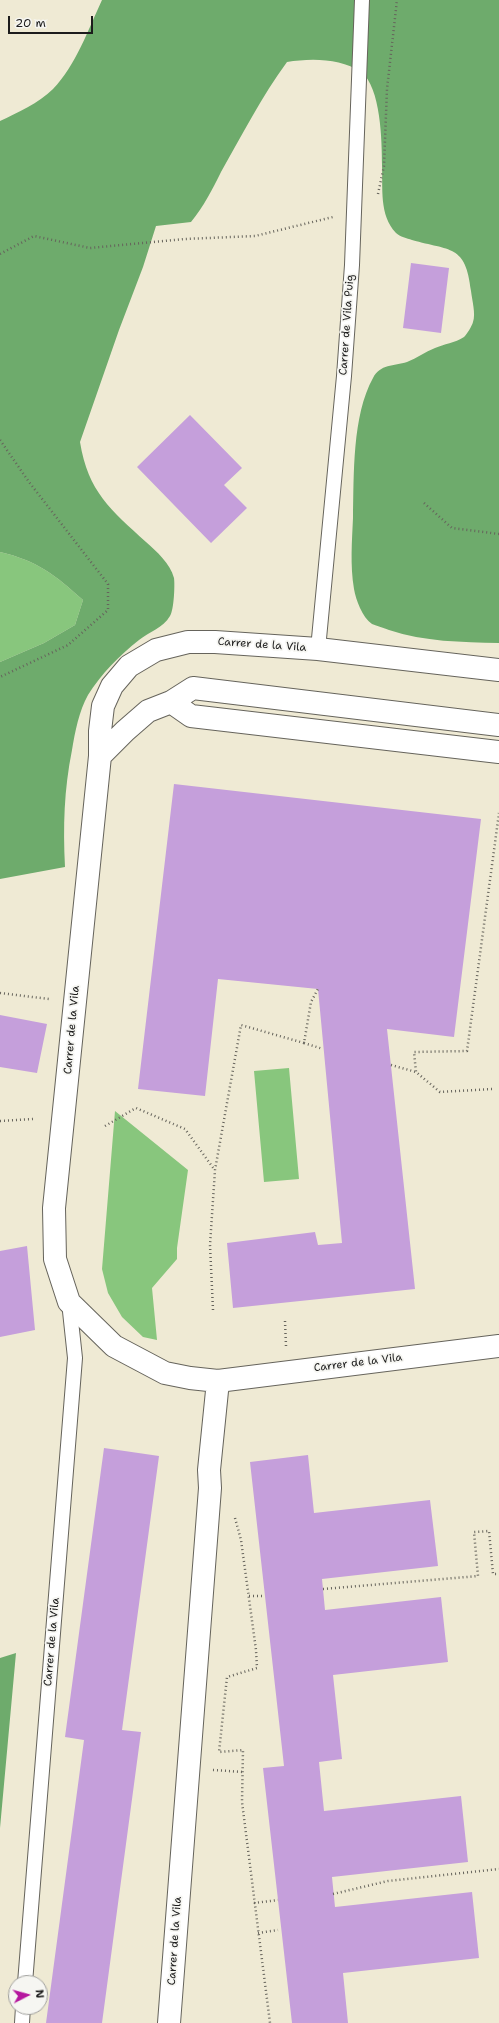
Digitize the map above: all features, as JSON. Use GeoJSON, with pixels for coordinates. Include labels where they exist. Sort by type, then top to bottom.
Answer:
{"type":"FeatureCollection","features":[{"type":"Feature","properties":{"kind":"street","name":"Carrer de la Vila"},"geometry":{"type":"LineString","coordinates":[[499,670],[318,648],[215,642],[188,642],[156,650],[129,666],[112,686],[103,706],[100,731],[100,756],[54,1208],[55,1259],[69,1302],[114,1346],[165,1373],[190,1378],[218,1381],[499,1346]]}},
{"type":"Feature","properties":{"kind":"street"},"geometry":{"type":"LineString","coordinates":[[100,756],[148,711],[171,702],[193,688],[499,725]]}},
{"type":"Feature","properties":{"kind":"street"},"geometry":{"type":"LineString","coordinates":[[171,702],[191,716],[499,752]]}},
{"type":"Feature","properties":{"kind":"street","name":"Carrer de la Vila"},"geometry":{"type":"LineString","coordinates":[[169,2023],[210,1488],[209,1470],[218,1381]]}},
{"type":"Feature","properties":{"kind":"lane","name":"Carrer de Vila Puig"},"geometry":{"type":"LineString","coordinates":[[318,648],[344,376],[352,265],[362,0]]}},
{"type":"Feature","properties":{"kind":"lane","name":"Carrer de la Vila"},"geometry":{"type":"LineString","coordinates":[[26,1975],[75,1358],[69,1302]]}},
{"type":"Feature","properties":{"kind":"path"},"geometry":{"type":"LineString","coordinates":[[0,254],[34,236],[90,248],[185,239],[255,236],[353,212],[378,197],[384,166],[387,89],[397,0]]}},
{"type":"Feature","properties":{"kind":"path"},"geometry":{"type":"LineString","coordinates":[[0,440],[34,488],[108,584],[108,610],[68,645],[0,677]]}},
{"type":"Feature","properties":{"kind":"path"},"geometry":{"type":"LineString","coordinates":[[424,502],[452,528],[499,534]]}},
{"type":"Feature","properties":{"kind":"path"},"geometry":{"type":"LineString","coordinates":[[416,1072],[414,1052],[467,1051],[499,813]]}},
{"type":"Feature","properties":{"kind":"path"},"geometry":{"type":"LineString","coordinates":[[304,1044],[311,1002],[318,989]]}},
{"type":"Feature","properties":{"kind":"path"},"geometry":{"type":"LineString","coordinates":[[0,993],[74,1003]]}},
{"type":"Feature","properties":{"kind":"path"},"geometry":{"type":"LineString","coordinates":[[213,1310],[210,1245],[215,1170],[241,1026],[323,1049]]}},
{"type":"Feature","properties":{"kind":"path"},"geometry":{"type":"LineString","coordinates":[[391,1065],[416,1072],[440,1092],[492,1090]]}},
{"type":"Feature","properties":{"kind":"path"},"geometry":{"type":"LineString","coordinates":[[105,1126],[136,1108],[185,1129],[215,1170]]}},
{"type":"Feature","properties":{"kind":"path"},"geometry":{"type":"LineString","coordinates":[[0,1121],[34,1119]]}},
{"type":"Feature","properties":{"kind":"path"},"geometry":{"type":"LineString","coordinates":[[285,1321],[287,1348]]}},
{"type":"Feature","properties":{"kind":"path"},"geometry":{"type":"LineString","coordinates":[[234,1517],[241,1540],[257,1668],[227,1677],[219,1752],[243,1750],[242,1802],[270,2023]]}},
{"type":"Feature","properties":{"kind":"path"},"geometry":{"type":"LineString","coordinates":[[323,1590],[478,1576],[474,1532],[489,1531],[493,1574],[499,1574]]}},
{"type":"Feature","properties":{"kind":"path"},"geometry":{"type":"LineString","coordinates":[[249,1596],[265,1596]]}},
{"type":"Feature","properties":{"kind":"path"},"geometry":{"type":"LineString","coordinates":[[206,1769],[243,1772]]}},
{"type":"Feature","properties":{"kind":"path"},"geometry":{"type":"LineString","coordinates":[[333,1894],[388,1881],[499,1869]]}},
{"type":"Feature","properties":{"kind":"path"},"geometry":{"type":"LineString","coordinates":[[254,1903],[278,1900]]}},
{"type":"Feature","properties":{"kind":"path"},"geometry":{"type":"LineString","coordinates":[[258,1933],[278,1930]]}},
{"type":"Feature","properties":{"kind":"green space"},"geometry":{"type":"Polygon","coordinates":[[[102,0],[499,0],[499,643],[443,641],[403,634],[372,624],[362,613],[358,603],[354,589],[352,562],[354,465],[361,410],[366,393],[373,378],[379,370],[388,366],[407,362],[431,350],[464,337],[473,322],[474,307],[469,276],[460,257],[454,252],[446,249],[399,236],[387,218],[384,210],[382,192],[381,129],[373,90],[368,79],[353,67],[335,62],[325,60],[305,60],[287,62],[261,102],[208,198],[191,222],[156,226],[143,267],[119,330],[80,442],[89,474],[103,499],[122,520],[159,554],[169,567],[174,578],[174,597],[170,616],[164,624],[139,640],[111,665],[93,687],[85,701],[76,729],[67,779],[64,823],[65,867],[0,879],[0,662],[44,643],[75,625],[83,600],[64,583],[45,570],[25,560],[0,552],[0,121],[41,99],[61,80],[81,47],[102,0]]]}},
{"type":"Feature","properties":{"kind":"green space"},"geometry":{"type":"Polygon","coordinates":[[[0,552],[25,560],[45,570],[64,583],[83,600],[75,625],[44,643],[0,662],[0,552]]]}},
{"type":"Feature","properties":{"kind":"green space"},"geometry":{"type":"Polygon","coordinates":[[[289,1068],[299,1179],[264,1182],[254,1071],[289,1068]]]}},
{"type":"Feature","properties":{"kind":"green space"},"geometry":{"type":"Polygon","coordinates":[[[115,1111],[188,1170],[177,1248],[177,1259],[152,1288],[157,1340],[143,1337],[122,1317],[108,1293],[102,1269],[115,1111]]]}},
{"type":"Feature","properties":{"kind":"green space"},"geometry":{"type":"Polygon","coordinates":[[[16,1653],[0,1828],[0,1658],[16,1653]]]}},
{"type":"Feature","properties":{"kind":"building"},"geometry":{"type":"Polygon","coordinates":[[[411,263],[449,268],[441,333],[403,328],[411,263]]]}},
{"type":"Feature","properties":{"kind":"building"},"geometry":{"type":"Polygon","coordinates":[[[190,415],[242,468],[224,485],[247,508],[211,543],[137,467],[190,415]]]}},
{"type":"Feature","properties":{"kind":"building"},"geometry":{"type":"Polygon","coordinates":[[[174,784],[481,819],[454,1037],[387,1029],[415,1289],[233,1308],[227,1243],[315,1232],[318,1245],[342,1243],[318,989],[218,979],[205,1096],[138,1089],[174,784]]]}},
{"type":"Feature","properties":{"kind":"building"},"geometry":{"type":"Polygon","coordinates":[[[0,1015],[47,1024],[37,1073],[0,1067],[0,1015]]]}},
{"type":"Feature","properties":{"kind":"building"},"geometry":{"type":"Polygon","coordinates":[[[27,1246],[35,1330],[0,1337],[0,1251],[27,1246]]]}},
{"type":"Feature","properties":{"kind":"building"},"geometry":{"type":"Polygon","coordinates":[[[104,1448],[159,1456],[122,1730],[141,1732],[102,2023],[46,2023],[84,1740],[65,1737],[104,1448]]]}},
{"type":"Feature","properties":{"kind":"building"},"geometry":{"type":"Polygon","coordinates":[[[308,1455],[314,1513],[430,1500],[438,1566],[322,1579],[325,1610],[441,1597],[448,1662],[333,1675],[342,1759],[319,1762],[324,1811],[461,1796],[468,1862],[332,1877],[335,1907],[472,1892],[479,1958],[343,1973],[348,2023],[292,2023],[263,1768],[284,1766],[250,1462],[308,1455]]]}}]}
